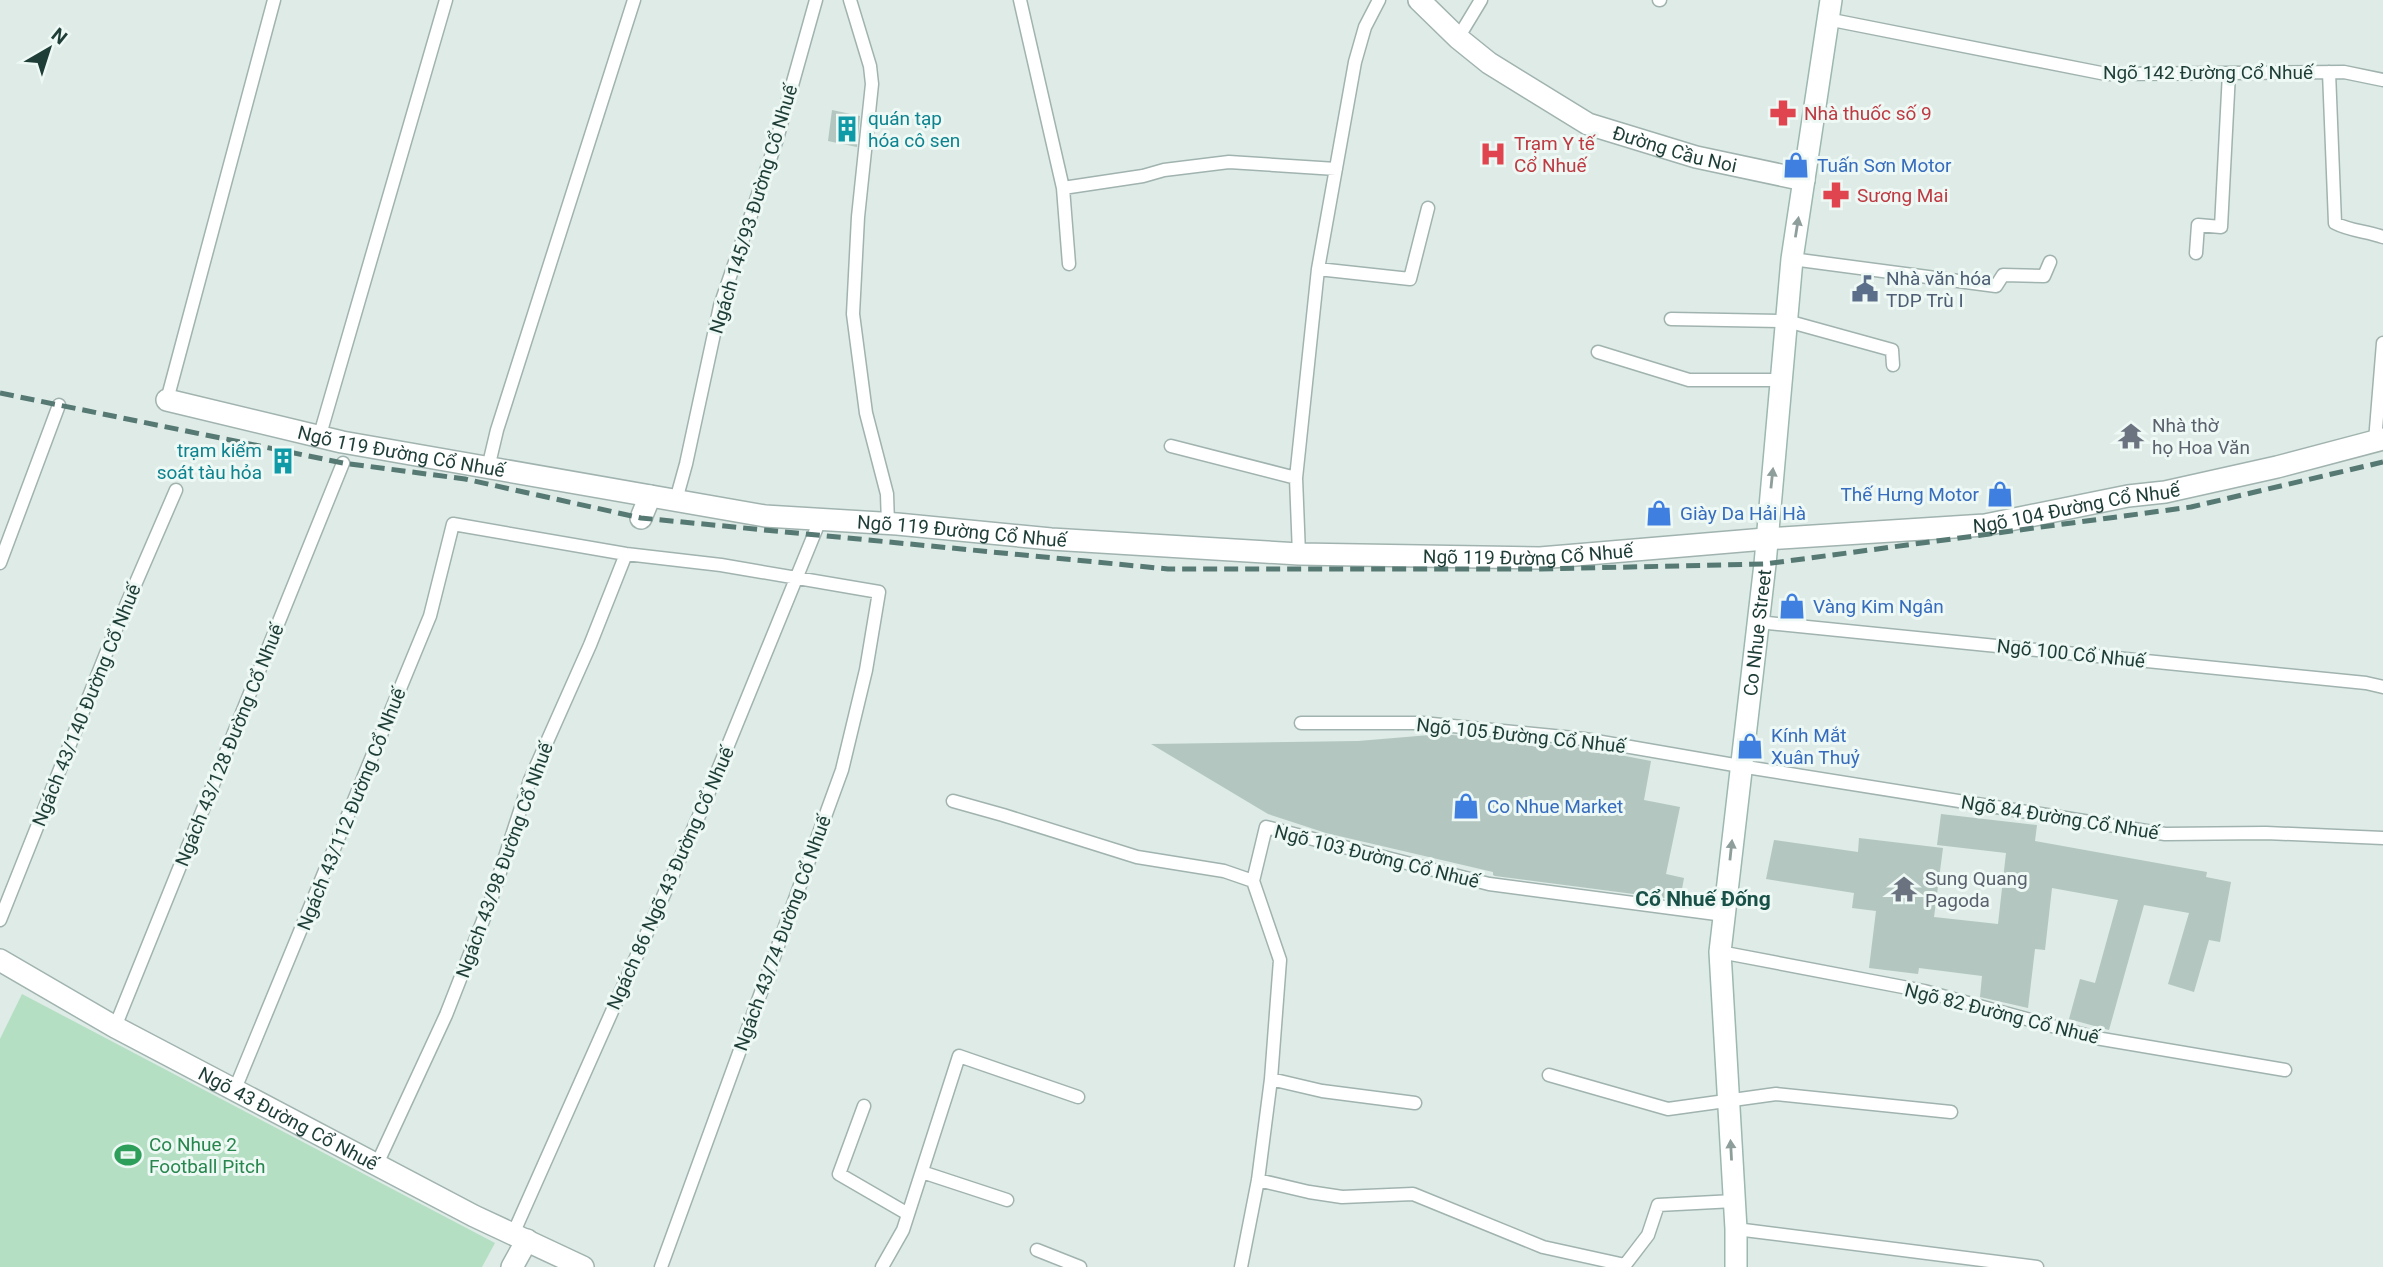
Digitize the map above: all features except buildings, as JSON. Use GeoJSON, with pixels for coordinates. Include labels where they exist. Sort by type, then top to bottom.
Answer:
{"type":"FeatureCollection","features":[{"type":"Feature","properties":{"kind":"street","name":"Đường Cầu Noi"},"geometry":{"type":"LineString","coordinates":[[1419,0],[1458,38],[1489,63],[1588,124],[1696,157],[1804,180]]}},
{"type":"Feature","properties":{"kind":"street","name":"Co Nhue Street"},"geometry":{"type":"LineString","coordinates":[[1735,1267],[1736,1229],[1720,952],[1758,622],[1792,259],[1829,10]]}},
{"type":"Feature","properties":{"kind":"street","name":"Ngõ 119 Đường Cổ Nhuế"},"geometry":{"type":"LineString","coordinates":[[167,400],[319,438],[676,500],[738,519],[765,516],[1051,539],[1299,554],[1540,558],[1765,540]]}},
{"type":"Feature","properties":{"kind":"street","name":"Ngõ 104 Đường Cổ Nhuế"},"geometry":{"type":"LineString","coordinates":[[1765,540],[1985,525],[2128,496],[2165,492],[2277,467],[2379,440]]}},
{"type":"Feature","properties":{"kind":"street"},"geometry":{"type":"LineString","coordinates":[[641,518],[650,496]]}},
{"type":"Feature","properties":{"kind":"street","name":"Ngõ 43 Đường Cổ Nhuế"},"geometry":{"type":"LineString","coordinates":[[0,960],[115,1027],[474,1216],[583,1267]]}},
{"type":"Feature","properties":{"kind":"street"},"geometry":{"type":"LineString","coordinates":[[512,1267],[520,1237]]}},
{"type":"Feature","properties":{"kind":"lane"},"geometry":{"type":"LineString","coordinates":[[167,400],[274,0]]}},
{"type":"Feature","properties":{"kind":"lane"},"geometry":{"type":"LineString","coordinates":[[319,438],[446,0]]}},
{"type":"Feature","properties":{"kind":"lane"},"geometry":{"type":"LineString","coordinates":[[488,468],[497,429],[634,0]]}},
{"type":"Feature","properties":{"kind":"lane","name":"Ngách 145/93 Đường Cổ Nhuế"},"geometry":{"type":"LineString","coordinates":[[676,500],[687,464],[720,306],[777,139],[816,0]]}},
{"type":"Feature","properties":{"kind":"lane"},"geometry":{"type":"LineString","coordinates":[[850,0],[870,66],[872,84],[858,217],[853,314],[866,413],[887,494],[888,524]]}},
{"type":"Feature","properties":{"kind":"lane"},"geometry":{"type":"LineString","coordinates":[[1020,0],[1063,188],[1069,264]]}},
{"type":"Feature","properties":{"kind":"lane"},"geometry":{"type":"LineString","coordinates":[[1299,554],[1296,478],[1318,269],[1355,62],[1365,27],[1379,0]]}},
{"type":"Feature","properties":{"kind":"lane"},"geometry":{"type":"LineString","coordinates":[[1458,38],[1481,0]]}},
{"type":"Feature","properties":{"kind":"lane","name":"Ngõ 142 Đường Cổ Nhuế"},"geometry":{"type":"LineString","coordinates":[[1829,10],[2106,74],[2344,72],[2383,80]]}},
{"type":"Feature","properties":{"kind":"lane"},"geometry":{"type":"LineString","coordinates":[[2329,72],[2334,223],[2347,230],[2365,231],[2383,237]]}},
{"type":"Feature","properties":{"kind":"lane"},"geometry":{"type":"LineString","coordinates":[[2196,253],[2197,225],[2221,227],[2229,73]]}},
{"type":"Feature","properties":{"kind":"lane"},"geometry":{"type":"LineString","coordinates":[[1063,188],[1164,170],[1229,162],[1336,169]]}},
{"type":"Feature","properties":{"kind":"lane"},"geometry":{"type":"LineString","coordinates":[[1318,269],[1410,279],[1428,208]]}},
{"type":"Feature","properties":{"kind":"lane"},"geometry":{"type":"LineString","coordinates":[[1792,259],[1996,286],[2003,275],[2044,276],[2050,262]]}},
{"type":"Feature","properties":{"kind":"lane"},"geometry":{"type":"LineString","coordinates":[[1671,319],[1787,321],[1892,350],[1893,365]]}},
{"type":"Feature","properties":{"kind":"lane"},"geometry":{"type":"LineString","coordinates":[[2379,440],[2383,343]]}},
{"type":"Feature","properties":{"kind":"lane"},"geometry":{"type":"LineString","coordinates":[[1598,352],[1689,380],[1782,380]]}},
{"type":"Feature","properties":{"kind":"lane"},"geometry":{"type":"LineString","coordinates":[[0,563],[60,405]]}},
{"type":"Feature","properties":{"kind":"lane"},"geometry":{"type":"LineString","coordinates":[[1171,446],[1296,478]]}},
{"type":"Feature","properties":{"kind":"lane","name":"Ngách 43/128 Đường Cổ Nhuế"},"geometry":{"type":"LineString","coordinates":[[115,1027],[343,463]]}},
{"type":"Feature","properties":{"kind":"lane","name":"Ngách 43/140 Đường Cổ Nhuế"},"geometry":{"type":"LineString","coordinates":[[0,920],[115,631],[176,490]]}},
{"type":"Feature","properties":{"kind":"lane","name":"Ngách 86 Ngõ 43 Đường Cổ Nhuế"},"geometry":{"type":"LineString","coordinates":[[520,1237],[702,809],[820,520]]}},
{"type":"Feature","properties":{"kind":"lane","name":"Ngách 43/112 Đường Cổ Nhuế"},"geometry":{"type":"LineString","coordinates":[[235,1089],[430,616],[453,524],[626,554]]}},
{"type":"Feature","properties":{"kind":"lane"},"geometry":{"type":"LineString","coordinates":[[626,554],[798,577]]}},
{"type":"Feature","properties":{"kind":"lane","name":"Ngách 43/98 Đường Cổ Nhuế"},"geometry":{"type":"LineString","coordinates":[[377,1164],[446,1015],[491,900],[530,780],[590,645],[626,554]]}},
{"type":"Feature","properties":{"kind":"lane","name":"Ngách 43/74 Đường Cổ Nhuế"},"geometry":{"type":"LineString","coordinates":[[661,1267],[842,770],[866,670],[879,592],[798,577]]}},
{"type":"Feature","properties":{"kind":"lane","name":"Ngõ 100 Cổ Nhuế"},"geometry":{"type":"LineString","coordinates":[[1758,622],[2366,683],[2383,687]]}},
{"type":"Feature","properties":{"kind":"lane","name":"Ngõ 105 Đường Cổ Nhuế"},"geometry":{"type":"LineString","coordinates":[[1301,723],[1422,723],[1530,733],[1584,739],[1740,766]]}},
{"type":"Feature","properties":{"kind":"lane","name":"Ngõ 84 Đường Cổ Nhuế"},"geometry":{"type":"LineString","coordinates":[[1740,766],[2165,834],[2266,833],[2383,838]]}},
{"type":"Feature","properties":{"kind":"lane"},"geometry":{"type":"LineString","coordinates":[[953,801],[1137,857],[1224,871],[1253,881],[1280,960],[1271,1079],[1258,1180],[1241,1267]]}},
{"type":"Feature","properties":{"kind":"lane","name":"Ngõ 103 Đường Cổ Nhuế"},"geometry":{"type":"LineString","coordinates":[[1253,881],[1266,827],[1489,884],[1724,915]]}},
{"type":"Feature","properties":{"kind":"lane","name":"Ngõ 82 Đường Cổ Nhuế"},"geometry":{"type":"LineString","coordinates":[[1720,952],[1924,991],[2096,1038],[2285,1070]]}},
{"type":"Feature","properties":{"kind":"lane"},"geometry":{"type":"LineString","coordinates":[[882,1267],[903,1230],[959,1056],[1078,1097]]}},
{"type":"Feature","properties":{"kind":"lane"},"geometry":{"type":"LineString","coordinates":[[1549,1075],[1668,1109],[1776,1094],[1951,1112]]}},
{"type":"Feature","properties":{"kind":"lane"},"geometry":{"type":"LineString","coordinates":[[1271,1079],[1322,1091],[1415,1103]]}},
{"type":"Feature","properties":{"kind":"lane"},"geometry":{"type":"LineString","coordinates":[[864,1106],[839,1174],[908,1214]]}},
{"type":"Feature","properties":{"kind":"lane"},"geometry":{"type":"LineString","coordinates":[[922,1171],[1007,1200]]}},
{"type":"Feature","properties":{"kind":"lane"},"geometry":{"type":"LineString","coordinates":[[1258,1180],[1342,1197],[1413,1194],[1543,1247],[1625,1265],[1648,1235],[1658,1205],[1734,1201]]}},
{"type":"Feature","properties":{"kind":"lane"},"geometry":{"type":"LineString","coordinates":[[1736,1229],[2037,1267]]}},
{"type":"Feature","properties":{"kind":"lane"},"geometry":{"type":"LineString","coordinates":[[1037,1251],[1080,1267]]}},
{"type":"Feature","properties":{"kind":"green space","name":"Co Nhue 2 Football Pitch"},"geometry":{"type":"Polygon","coordinates":[[[22,994],[495,1243],[482,1267],[0,1267],[0,1039],[22,994]]]}},
{"type":"Feature","properties":{"kind":"railway"},"geometry":{"type":"LineString","coordinates":[[0,393],[343,463],[465,479],[641,518],[1168,569],[1540,569],[1765,564],[2191,507],[2383,462]]}},
{"type":"Feature","properties":{"kind":"place","name":"Nhà thuốc số 9"},"geometry":{"type":"Point","coordinates":[1783,113]}},
{"type":"Feature","properties":{"kind":"place","name":"quán tạp hóa cô sen"},"geometry":{"type":"Point","coordinates":[847,129]}},
{"type":"Feature","properties":{"kind":"place","name":"Trạm Y tế Cổ Nhuế"},"geometry":{"type":"Point","coordinates":[1493,154]}},
{"type":"Feature","properties":{"kind":"place","name":"Tuấn Sơn Motor"},"geometry":{"type":"Point","coordinates":[1796,165]}},
{"type":"Feature","properties":{"kind":"place","name":"Sương Mai"},"geometry":{"type":"Point","coordinates":[1836,195]}},
{"type":"Feature","properties":{"kind":"place","name":"Nhà văn hóa TDP Trù I"},"geometry":{"type":"Point","coordinates":[1865,289]}},
{"type":"Feature","properties":{"kind":"place","name":"Nhà thờ họ Hoa Văn"},"geometry":{"type":"Point","coordinates":[2131,436]}},
{"type":"Feature","properties":{"kind":"place","name":"trạm kiểm soát tàu hỏa"},"geometry":{"type":"Point","coordinates":[283,461]}},
{"type":"Feature","properties":{"kind":"place","name":"Thế Hưng Motor"},"geometry":{"type":"Point","coordinates":[2000,494]}},
{"type":"Feature","properties":{"kind":"place","name":"Giày Da Hải Hà"},"geometry":{"type":"Point","coordinates":[1659,513]}},
{"type":"Feature","properties":{"kind":"place","name":"Vàng Kim Ngân"},"geometry":{"type":"Point","coordinates":[1792,606]}},
{"type":"Feature","properties":{"kind":"place","name":"Kính Mắt Xuân Thuỷ"},"geometry":{"type":"Point","coordinates":[1750,746]}},
{"type":"Feature","properties":{"kind":"place","name":"Co Nhue Market"},"geometry":{"type":"Point","coordinates":[1466,806]}},
{"type":"Feature","properties":{"kind":"place","name":"Sung Quang Pagoda"},"geometry":{"type":"Point","coordinates":[1904,889]}},
{"type":"Feature","properties":{"kind":"place","name":"Co Nhue 2 Football Pitch"},"geometry":{"type":"Point","coordinates":[128,1155]}},
{"type":"Feature","properties":{"kind":"district","name":"Cổ Nhuế Đống"},"geometry":{"type":"Point","coordinates":[1703,899]}}]}
